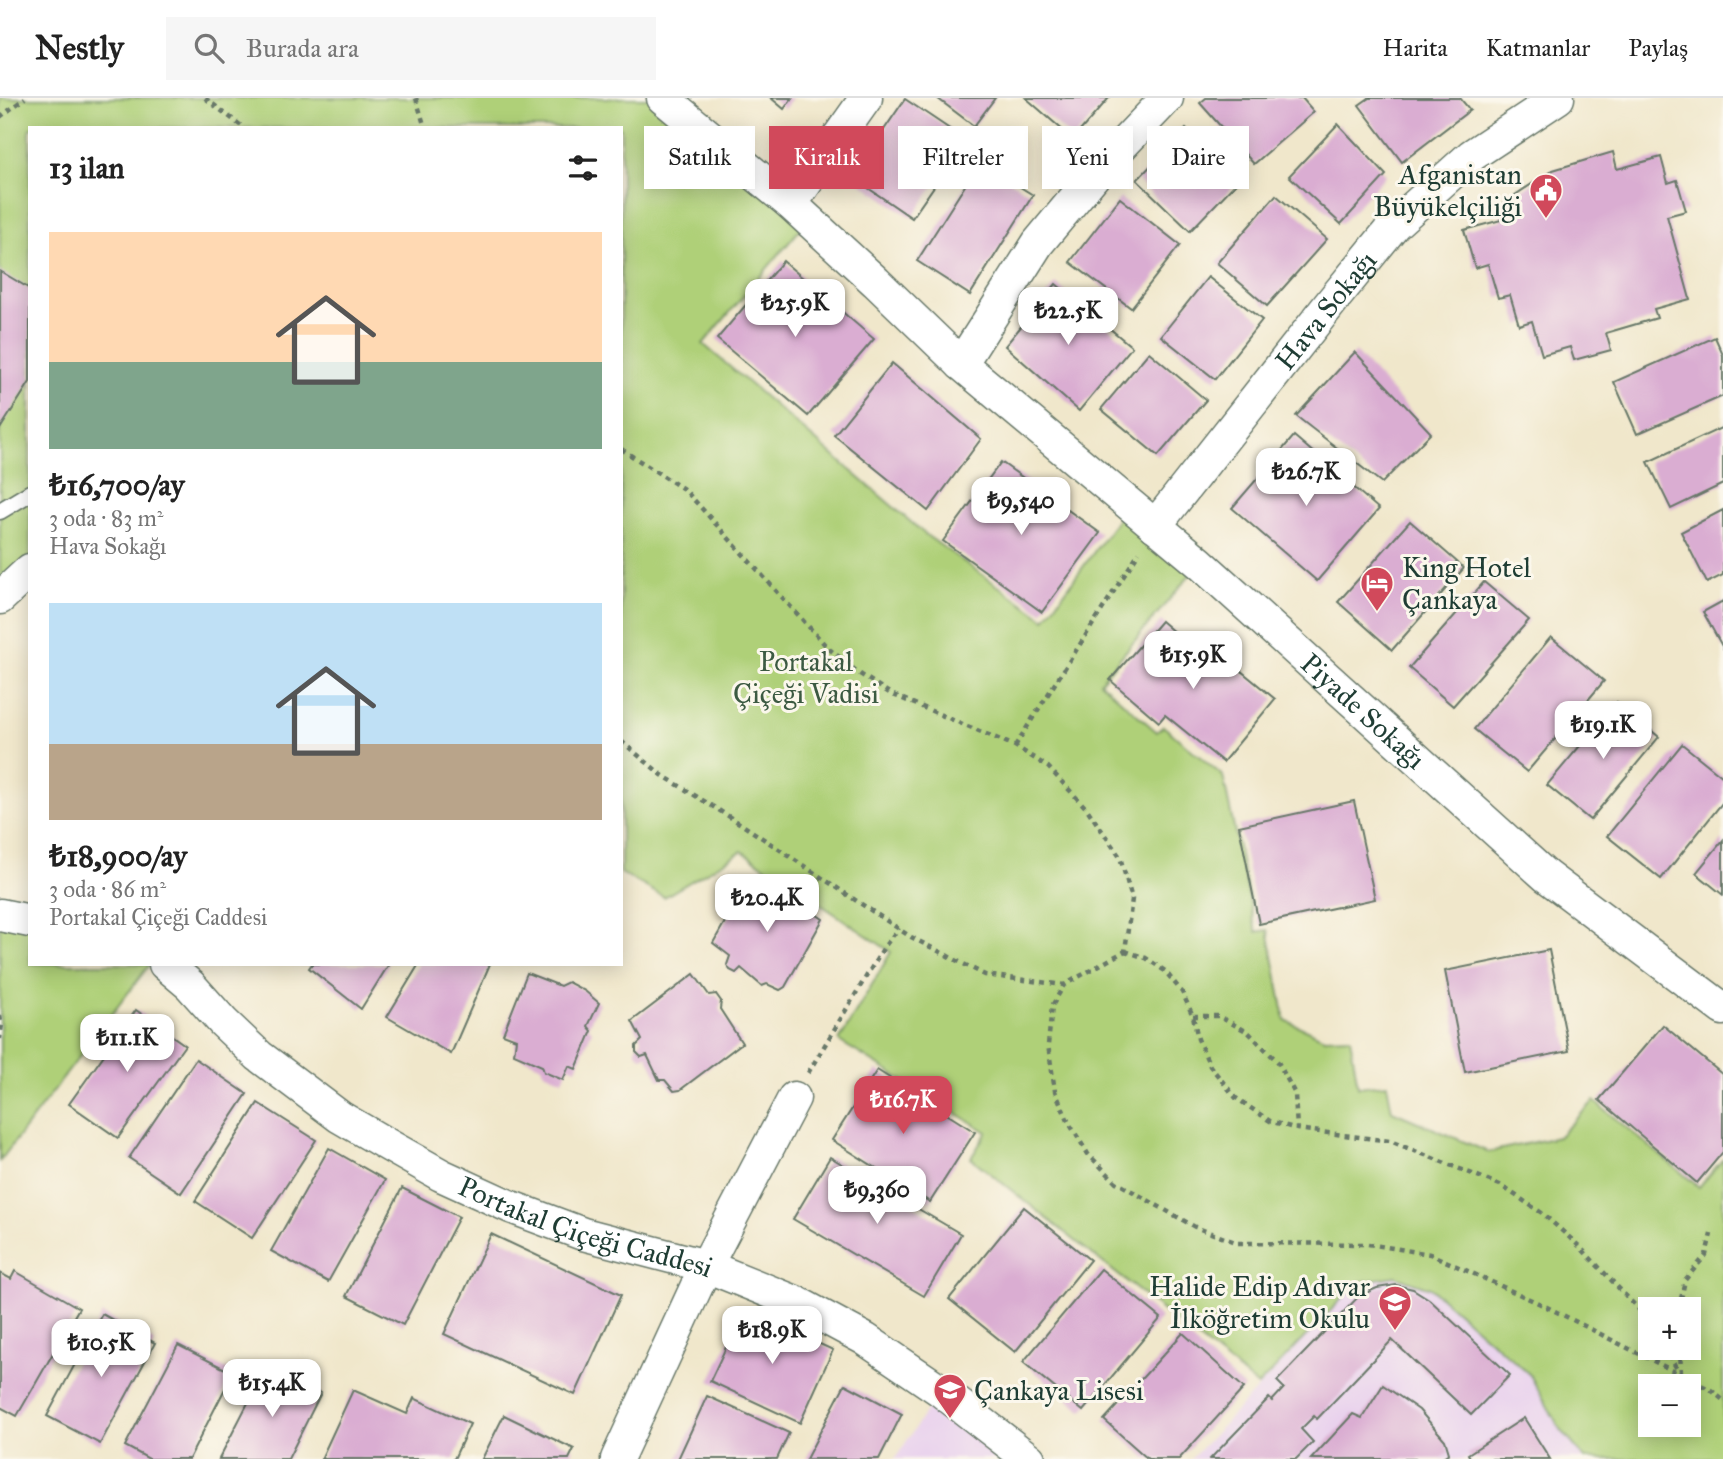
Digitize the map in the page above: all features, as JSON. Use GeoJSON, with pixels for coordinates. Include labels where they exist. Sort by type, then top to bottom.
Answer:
{"type":"FeatureCollection","features":[{"type":"Feature","properties":{"kind":"street","name":"Piyade Sokağı"},"geometry":{"type":"LineString","coordinates":[[663,98],[791,204],[961,364],[1200,562],[1546,876],[1723,1009]]}},
{"type":"Feature","properties":{"kind":"street"},"geometry":{"type":"LineString","coordinates":[[791,204],[866,98]]}},
{"type":"Feature","properties":{"kind":"street"},"geometry":{"type":"LineString","coordinates":[[961,364],[1038,243],[1102,166],[1167,98]]}},
{"type":"Feature","properties":{"kind":"street","name":"Hava Sokağı"},"geometry":{"type":"LineString","coordinates":[[1155,526],[1395,225],[1472,155],[1558,98]]}},
{"type":"Feature","properties":{"kind":"street"},"geometry":{"type":"LineString","coordinates":[[0,598],[28,572]]}},
{"type":"Feature","properties":{"kind":"street","name":"Portakal Çiçeği Caddesi"},"geometry":{"type":"LineString","coordinates":[[167,966],[190,985],[258,1056],[340,1117],[388,1146],[441,1175],[511,1207],[583,1234],[706,1266],[798,1303],[865,1339],[940,1390],[1029,1459]]}},
{"type":"Feature","properties":{"kind":"street"},"geometry":{"type":"LineString","coordinates":[[617,1459],[706,1266],[794,1098]]}},
{"type":"Feature","properties":{"kind":"lane"},"geometry":{"type":"LineString","coordinates":[[0,511],[28,494]]}},
{"type":"Feature","properties":{"kind":"path"},"geometry":{"type":"LineString","coordinates":[[0,117],[25,98]]}},
{"type":"Feature","properties":{"kind":"path"},"geometry":{"type":"LineString","coordinates":[[205,98],[241,126]]}},
{"type":"Feature","properties":{"kind":"path"},"geometry":{"type":"LineString","coordinates":[[416,98],[424,126]]}},
{"type":"Feature","properties":{"kind":"path"},"geometry":{"type":"LineString","coordinates":[[623,450],[685,490],[828,648],[860,674],[891,694],[1015,746],[1048,767],[1087,809],[1120,856],[1132,899],[1125,951]]}},
{"type":"Feature","properties":{"kind":"path"},"geometry":{"type":"LineString","coordinates":[[1015,746],[1155,526]]}},
{"type":"Feature","properties":{"kind":"path"},"geometry":{"type":"LineString","coordinates":[[623,743],[662,775],[911,937],[985,975],[1065,985]]}},
{"type":"Feature","properties":{"kind":"path"},"geometry":{"type":"LineString","coordinates":[[794,1098],[884,947],[899,928]]}},
{"type":"Feature","properties":{"kind":"path"},"geometry":{"type":"LineString","coordinates":[[1638,1312],[1579,1246],[1542,1213],[1500,1185],[1390,1141],[1297,1129],[1270,1121],[1236,1098],[1210,1066],[1182,992],[1166,971],[1146,958],[1125,951],[1065,985],[1052,1006],[1048,1045],[1055,1091],[1069,1123],[1088,1154],[1116,1182],[1195,1227],[1238,1243],[1368,1244],[1430,1254],[1534,1300],[1679,1374]]}},
{"type":"Feature","properties":{"kind":"path"},"geometry":{"type":"LineString","coordinates":[[0,1016],[0,1039]]}},
{"type":"Feature","properties":{"kind":"path"},"geometry":{"type":"LineString","coordinates":[[1193,1016],[1218,1016],[1248,1032],[1278,1062],[1295,1094],[1297,1129]]}},
{"type":"Feature","properties":{"kind":"path"},"geometry":{"type":"LineString","coordinates":[[1681,1297],[1685,1280],[1706,1255],[1711,1234]]}},
{"type":"Feature","properties":{"kind":"path"},"geometry":{"type":"LineString","coordinates":[[1701,1385],[1723,1401]]}},
{"type":"Feature","properties":{"kind":"shaded area","name":"Halide Edip Adıvar İlköğretim Okulu"},"geometry":{"type":"Polygon","coordinates":[[[1395,1276],[1430,1288],[1530,1375],[1559,1427],[1585,1459],[1191,1459],[1358,1282],[1395,1276]]]}},
{"type":"Feature","properties":{"kind":"shaded area","name":"Çankaya Lisesi"},"geometry":{"type":"Polygon","coordinates":[[[940,1390],[1029,1459],[895,1459],[940,1390]]]}},
{"type":"Feature","properties":{"kind":"green space","name":"Portakal Çiçeği Vadisi"},"geometry":{"type":"Polygon","coordinates":[[[0,98],[663,98],[696,126],[644,126],[644,189],[755,189],[755,175],[808,220],[703,344],[926,535],[1045,619],[1129,504],[1200,563],[1100,682],[1157,732],[1163,726],[1223,776],[1256,932],[1268,930],[1285,1020],[1324,1038],[1350,1037],[1358,1087],[1387,1084],[1392,1111],[1488,1152],[1558,1137],[1594,1101],[1699,1187],[1723,1159],[1723,1459],[1585,1459],[1559,1427],[1530,1375],[1430,1288],[1395,1276],[1358,1282],[1258,1386],[971,1158],[987,1132],[839,1041],[891,952],[742,851],[664,897],[623,874],[623,126],[28,126],[28,572],[0,598],[0,98]]]}},
{"type":"Feature","properties":{"kind":"green space"},"geometry":{"type":"Polygon","coordinates":[[[28,921],[28,966],[148,966],[0,1161],[0,922],[28,921]]]}},
{"type":"Feature","properties":{"kind":"building"},"geometry":{"type":"Polygon","coordinates":[[[771,98],[792,98],[784,109],[771,98]]]}},
{"type":"Feature","properties":{"kind":"building"},"geometry":{"type":"Polygon","coordinates":[[[937,98],[995,98],[974,126],[937,98]]]}},
{"type":"Feature","properties":{"kind":"building"},"geometry":{"type":"Polygon","coordinates":[[[1026,98],[1109,98],[1084,126],[1058,126],[1026,98]]]}},
{"type":"Feature","properties":{"kind":"building"},"geometry":{"type":"Polygon","coordinates":[[[1206,98],[1302,98],[1314,112],[1254,164],[1249,158],[1249,126],[1220,126],[1200,103],[1206,98]]]}},
{"type":"Feature","properties":{"kind":"building"},"geometry":{"type":"Polygon","coordinates":[[[1369,98],[1460,98],[1470,110],[1402,162],[1359,105],[1369,98]]]}},
{"type":"Feature","properties":{"kind":"building"},"geometry":{"type":"Polygon","coordinates":[[[905,99],[945,126],[898,126],[898,189],[932,189],[912,218],[870,189],[884,189],[884,130],[905,99]]]}},
{"type":"Feature","properties":{"kind":"building"},"geometry":{"type":"Polygon","coordinates":[[[1338,124],[1386,175],[1341,224],[1289,176],[1338,124]]]}},
{"type":"Feature","properties":{"kind":"building"},"geometry":{"type":"Polygon","coordinates":[[[1613,152],[1617,169],[1661,157],[1668,183],[1677,180],[1686,211],[1667,216],[1690,299],[1654,309],[1657,318],[1606,333],[1611,350],[1574,360],[1570,347],[1542,355],[1532,321],[1519,325],[1510,295],[1498,298],[1488,264],[1475,268],[1464,230],[1501,220],[1500,205],[1553,170],[1613,152]]]}},
{"type":"Feature","properties":{"kind":"building"},"geometry":{"type":"Polygon","coordinates":[[[1147,170],[1147,189],[1230,189],[1190,231],[1137,180],[1147,170]]]}},
{"type":"Feature","properties":{"kind":"building"},"geometry":{"type":"Polygon","coordinates":[[[963,189],[1023,189],[1033,195],[970,295],[917,261],[963,189]]]}},
{"type":"Feature","properties":{"kind":"building"},"geometry":{"type":"Polygon","coordinates":[[[1276,195],[1327,239],[1267,306],[1217,263],[1276,195]]]}},
{"type":"Feature","properties":{"kind":"building"},"geometry":{"type":"Polygon","coordinates":[[[1120,198],[1180,245],[1131,308],[1070,262],[1120,198]]]}},
{"type":"Feature","properties":{"kind":"building"},"geometry":{"type":"Polygon","coordinates":[[[783,261],[874,339],[808,416],[717,339],[783,261]]]}},
{"type":"Feature","properties":{"kind":"building"},"geometry":{"type":"Polygon","coordinates":[[[0,271],[28,288],[28,385],[0,429],[0,271]]]}},
{"type":"Feature","properties":{"kind":"building"},"geometry":{"type":"Polygon","coordinates":[[[1208,277],[1262,320],[1215,379],[1161,336],[1208,277]]]}},
{"type":"Feature","properties":{"kind":"building"},"geometry":{"type":"Polygon","coordinates":[[[1056,284],[1132,347],[1079,411],[1005,346],[1056,284]]]}},
{"type":"Feature","properties":{"kind":"building"},"geometry":{"type":"Polygon","coordinates":[[[1715,337],[1723,355],[1723,396],[1637,434],[1614,382],[1715,337]]]}},
{"type":"Feature","properties":{"kind":"building"},"geometry":{"type":"Polygon","coordinates":[[[1149,352],[1206,400],[1158,456],[1101,409],[1149,352]]]}},
{"type":"Feature","properties":{"kind":"building"},"geometry":{"type":"Polygon","coordinates":[[[1355,352],[1431,433],[1382,483],[1296,416],[1355,352]]]}},
{"type":"Feature","properties":{"kind":"building"},"geometry":{"type":"Polygon","coordinates":[[[892,363],[981,439],[928,511],[834,435],[892,363]]]}},
{"type":"Feature","properties":{"kind":"building"},"geometry":{"type":"Polygon","coordinates":[[[1723,427],[1723,484],[1671,509],[1648,462],[1723,427]]]}},
{"type":"Feature","properties":{"kind":"building"},"geometry":{"type":"Polygon","coordinates":[[[1294,436],[1379,509],[1317,581],[1232,508],[1294,436]]]}},
{"type":"Feature","properties":{"kind":"building"},"geometry":{"type":"Polygon","coordinates":[[[1001,462],[1100,533],[1042,612],[943,541],[1001,462]]]}},
{"type":"Feature","properties":{"kind":"building"},"geometry":{"type":"Polygon","coordinates":[[[1723,510],[1723,575],[1707,583],[1681,532],[1723,510]]]}},
{"type":"Feature","properties":{"kind":"building"},"geometry":{"type":"Polygon","coordinates":[[[1410,521],[1464,568],[1392,650],[1338,602],[1410,521]]]}},
{"type":"Feature","properties":{"kind":"building"},"geometry":{"type":"Polygon","coordinates":[[[1484,582],[1529,620],[1453,706],[1409,668],[1484,582]]]}},
{"type":"Feature","properties":{"kind":"building"},"geometry":{"type":"Polygon","coordinates":[[[1723,601],[1723,648],[1703,612],[1723,601]]]}},
{"type":"Feature","properties":{"kind":"building"},"geometry":{"type":"Polygon","coordinates":[[[1161,621],[1210,663],[1218,652],[1275,699],[1223,762],[1165,715],[1159,722],[1110,680],[1161,621]]]}},
{"type":"Feature","properties":{"kind":"building"},"geometry":{"type":"Polygon","coordinates":[[[1551,637],[1604,681],[1527,772],[1474,729],[1551,637]]]}},
{"type":"Feature","properties":{"kind":"building"},"geometry":{"type":"Polygon","coordinates":[[[1617,702],[1659,737],[1590,820],[1547,785],[1617,702]]]}},
{"type":"Feature","properties":{"kind":"building"},"geometry":{"type":"Polygon","coordinates":[[[1682,744],[1723,777],[1723,802],[1661,879],[1607,836],[1682,744]]]}},
{"type":"Feature","properties":{"kind":"building"},"geometry":{"type":"Polygon","coordinates":[[[1354,801],[1375,899],[1259,924],[1239,826],[1354,801]]]}},
{"type":"Feature","properties":{"kind":"building"},"geometry":{"type":"Polygon","coordinates":[[[1723,840],[1723,895],[1696,873],[1723,840]]]}},
{"type":"Feature","properties":{"kind":"building"},"geometry":{"type":"Polygon","coordinates":[[[751,876],[773,888],[779,885],[787,889],[789,896],[823,919],[785,987],[780,990],[767,984],[762,986],[741,968],[736,973],[730,970],[727,965],[730,956],[713,943],[751,876]]]}},
{"type":"Feature","properties":{"kind":"building"},"geometry":{"type":"Polygon","coordinates":[[[1549,950],[1569,1051],[1465,1072],[1445,971],[1549,950]]]}},
{"type":"Feature","properties":{"kind":"building"},"geometry":{"type":"Polygon","coordinates":[[[310,966],[388,966],[361,1009],[309,968],[310,966]]]}},
{"type":"Feature","properties":{"kind":"building"},"geometry":{"type":"Polygon","coordinates":[[[418,966],[489,966],[451,1054],[387,1017],[418,966]]]}},
{"type":"Feature","properties":{"kind":"building"},"geometry":{"type":"Polygon","coordinates":[[[527,973],[560,986],[568,982],[599,1003],[588,1026],[592,1031],[576,1069],[569,1066],[563,1080],[544,1072],[542,1066],[514,1054],[516,1039],[503,1034],[527,973]]]}},
{"type":"Feature","properties":{"kind":"building"},"geometry":{"type":"Polygon","coordinates":[[[694,974],[709,995],[716,994],[721,1001],[720,1009],[742,1043],[680,1090],[674,1091],[665,1080],[659,1080],[647,1055],[641,1057],[636,1052],[636,1046],[642,1040],[632,1021],[694,974]]]}},
{"type":"Feature","properties":{"kind":"building"},"geometry":{"type":"Polygon","coordinates":[[[136,1010],[185,1045],[118,1138],[69,1104],[136,1010]]]}},
{"type":"Feature","properties":{"kind":"building"},"geometry":{"type":"Polygon","coordinates":[[[1663,1025],[1723,1075],[1723,1152],[1697,1183],[1599,1100],[1663,1025]]]}},
{"type":"Feature","properties":{"kind":"building"},"geometry":{"type":"Polygon","coordinates":[[[196,1059],[247,1094],[181,1193],[129,1158],[196,1059]]]}},
{"type":"Feature","properties":{"kind":"building"},"geometry":{"type":"Polygon","coordinates":[[[877,1070],[975,1132],[930,1202],[832,1140],[877,1070]]]}},
{"type":"Feature","properties":{"kind":"building"},"geometry":{"type":"Polygon","coordinates":[[[258,1103],[316,1140],[252,1238],[195,1201],[258,1103]]]}},
{"type":"Feature","properties":{"kind":"building"},"geometry":{"type":"Polygon","coordinates":[[[329,1148],[385,1180],[328,1282],[271,1251],[329,1148]]]}},
{"type":"Feature","properties":{"kind":"building"},"geometry":{"type":"Polygon","coordinates":[[[830,1157],[961,1234],[924,1296],[793,1219],[830,1157]]]}},
{"type":"Feature","properties":{"kind":"building"},"geometry":{"type":"Polygon","coordinates":[[[402,1188],[459,1217],[403,1325],[346,1296],[402,1188]]]}},
{"type":"Feature","properties":{"kind":"building"},"geometry":{"type":"Polygon","coordinates":[[[1024,1207],[1090,1260],[1015,1352],[949,1299],[1024,1207]]]}},
{"type":"Feature","properties":{"kind":"building"},"geometry":{"type":"Polygon","coordinates":[[[491,1234],[621,1295],[575,1395],[444,1334],[491,1234]]]}},
{"type":"Feature","properties":{"kind":"building"},"geometry":{"type":"Polygon","coordinates":[[[1101,1269],[1161,1318],[1083,1411],[1023,1362],[1101,1269]]]}},
{"type":"Feature","properties":{"kind":"building"},"geometry":{"type":"Polygon","coordinates":[[[15,1271],[79,1308],[17,1416],[0,1407],[0,1273],[11,1279],[15,1271]]]}},
{"type":"Feature","properties":{"kind":"building"},"geometry":{"type":"Polygon","coordinates":[[[1396,1285],[1413,1289],[1429,1299],[1510,1375],[1471,1415],[1392,1340],[1317,1419],[1314,1416],[1301,1429],[1313,1442],[1296,1459],[1210,1459],[1269,1398],[1272,1401],[1284,1388],[1277,1381],[1359,1296],[1377,1288],[1396,1285]]]}},
{"type":"Feature","properties":{"kind":"building"},"geometry":{"type":"Polygon","coordinates":[[[744,1309],[833,1350],[800,1423],[710,1381],[744,1309]]]}},
{"type":"Feature","properties":{"kind":"building"},"geometry":{"type":"Polygon","coordinates":[[[102,1314],[155,1343],[100,1444],[47,1416],[102,1314]]]}},
{"type":"Feature","properties":{"kind":"building"},"geometry":{"type":"Polygon","coordinates":[[[1183,1333],[1244,1388],[1179,1459],[1148,1459],[1104,1420],[1183,1333]]]}},
{"type":"Feature","properties":{"kind":"building"},"geometry":{"type":"Polygon","coordinates":[[[178,1345],[233,1373],[189,1459],[149,1459],[125,1446],[178,1345]]]}},
{"type":"Feature","properties":{"kind":"building"},"geometry":{"type":"Polygon","coordinates":[[[267,1366],[321,1393],[288,1459],[219,1459],[267,1366]]]}},
{"type":"Feature","properties":{"kind":"building"},"geometry":{"type":"Polygon","coordinates":[[[845,1384],[902,1414],[879,1459],[806,1459],[845,1384]]]}},
{"type":"Feature","properties":{"kind":"building"},"geometry":{"type":"Polygon","coordinates":[[[1383,1385],[1419,1410],[1445,1440],[1449,1453],[1440,1459],[1311,1459],[1353,1414],[1362,1418],[1383,1385]]]}},
{"type":"Feature","properties":{"kind":"building"},"geometry":{"type":"Polygon","coordinates":[[[353,1390],[407,1414],[414,1398],[470,1424],[454,1459],[321,1459],[353,1390]]]}},
{"type":"Feature","properties":{"kind":"building"},"geometry":{"type":"Polygon","coordinates":[[[707,1396],[789,1433],[777,1459],[678,1459],[707,1396]]]}},
{"type":"Feature","properties":{"kind":"building"},"geometry":{"type":"Polygon","coordinates":[[[504,1415],[574,1449],[569,1459],[482,1459],[504,1415]]]}},
{"type":"Feature","properties":{"kind":"building"},"geometry":{"type":"Polygon","coordinates":[[[1524,1418],[1550,1459],[1471,1459],[1468,1454],[1524,1418]]]}},
{"type":"Feature","properties":{"kind":"place","name":"Afganistan Büyükelçiliği"},"geometry":{"type":"Point","coordinates":[1546,220]}},
{"type":"Feature","properties":{"kind":"place","name":"King Hotel Çankaya"},"geometry":{"type":"Point","coordinates":[1377,613]}},
{"type":"Feature","properties":{"kind":"place","name":"Halide Edip Adıvar İlköğretim Okulu"},"geometry":{"type":"Point","coordinates":[1395,1332]}},
{"type":"Feature","properties":{"kind":"place","name":"Çankaya Lisesi"},"geometry":{"type":"Point","coordinates":[950,1420]}}]}
